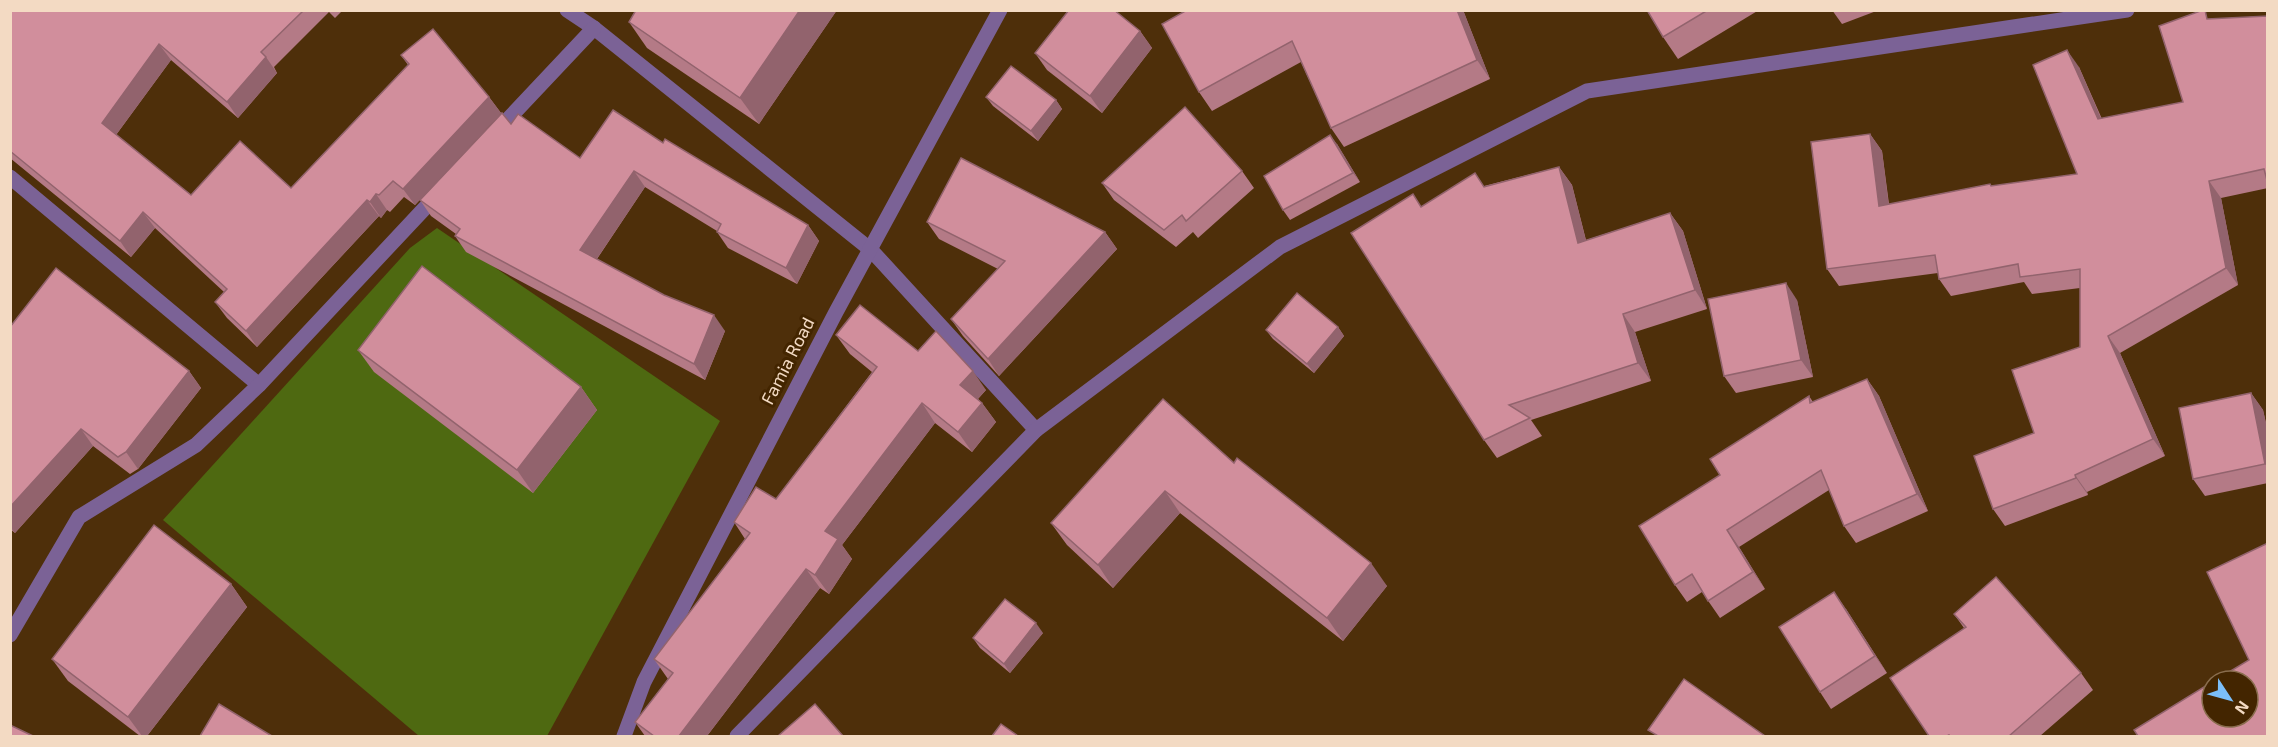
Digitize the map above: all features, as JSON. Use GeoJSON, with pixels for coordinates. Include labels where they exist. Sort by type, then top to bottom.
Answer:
{"type":"FeatureCollection","features":[{"type":"Feature","properties":{"kind":"street"},"geometry":{"type":"LineString","coordinates":[[567,10],[594,28],[871,250],[1036,430]]}},
{"type":"Feature","properties":{"kind":"street","name":"Famia Road"},"geometry":{"type":"LineString","coordinates":[[624,736],[644,682],[836,312],[1000,10]]}},
{"type":"Feature","properties":{"kind":"street"},"geometry":{"type":"LineString","coordinates":[[736,736],[1036,430],[1280,247],[1587,91],[2127,10]]}},
{"type":"Feature","properties":{"kind":"street"},"geometry":{"type":"LineString","coordinates":[[488,141],[594,28]]}},
{"type":"Feature","properties":{"kind":"street"},"geometry":{"type":"LineString","coordinates":[[10,177],[259,385]]}},
{"type":"Feature","properties":{"kind":"street"},"geometry":{"type":"LineString","coordinates":[[10,636],[79,517],[196,445],[259,385],[447,185]]}},
{"type":"Feature","properties":{"kind":"green space"},"geometry":{"type":"Polygon","coordinates":[[[437,228],[720,421],[547,736],[419,736],[163,520],[410,248],[437,228]]]}},
{"type":"Feature","properties":{"kind":"building"},"geometry":{"type":"Polygon","coordinates":[[[10,10],[304,10],[261,52],[266,57],[227,102],[159,44],[102,123],[191,195],[240,141],[291,188],[409,64],[401,55],[433,29],[489,97],[403,189],[393,181],[379,195],[376,194],[370,202],[367,200],[246,331],[215,302],[227,289],[143,212],[120,241],[10,151],[10,10]]]}},
{"type":"Feature","properties":{"kind":"building"},"geometry":{"type":"Polygon","coordinates":[[[636,10],[800,10],[740,98],[629,22],[636,10]]]}},
{"type":"Feature","properties":{"kind":"building"},"geometry":{"type":"Polygon","coordinates":[[[1069,10],[1114,10],[1140,31],[1090,96],[1035,53],[1069,10]]]}},
{"type":"Feature","properties":{"kind":"building"},"geometry":{"type":"Polygon","coordinates":[[[1187,10],[1457,10],[1477,60],[1331,128],[1292,41],[1199,92],[1162,24],[1187,10]]]}},
{"type":"Feature","properties":{"kind":"building"},"geometry":{"type":"Polygon","coordinates":[[[1647,10],[1708,10],[1663,37],[1647,10]]]}},
{"type":"Feature","properties":{"kind":"building"},"geometry":{"type":"Polygon","coordinates":[[[2205,10],[2207,19],[2268,16],[2268,184],[2264,169],[2209,181],[2226,268],[2108,336],[2153,439],[2075,475],[2076,478],[1993,509],[1974,456],[2034,433],[2012,370],[2080,347],[2080,269],[2020,277],[2018,264],[1939,279],[1935,255],[1827,269],[1811,142],[1870,134],[1879,206],[1990,184],[1991,186],[2077,174],[2033,65],[2067,50],[2098,119],[2183,102],[2159,26],[2205,10]]]}},
{"type":"Feature","properties":{"kind":"building"},"geometry":{"type":"Polygon","coordinates":[[[1011,66],[1056,100],[1031,131],[986,97],[1011,66]]]}},
{"type":"Feature","properties":{"kind":"building"},"geometry":{"type":"Polygon","coordinates":[[[1185,107],[1242,171],[1186,221],[1182,215],[1164,230],[1102,183],[1185,107]]]}},
{"type":"Feature","properties":{"kind":"building"},"geometry":{"type":"Polygon","coordinates":[[[613,110],[663,143],[665,139],[808,225],[786,268],[717,232],[721,224],[634,171],[580,250],[664,295],[714,315],[694,364],[455,236],[460,229],[420,200],[502,113],[511,124],[518,114],[580,158],[613,110]]]}},
{"type":"Feature","properties":{"kind":"building"},"geometry":{"type":"Polygon","coordinates":[[[1330,135],[1353,173],[1283,210],[1264,176],[1330,135]]]}},
{"type":"Feature","properties":{"kind":"building"},"geometry":{"type":"Polygon","coordinates":[[[961,158],[1105,232],[988,359],[951,319],[1005,261],[927,222],[961,158]]]}},
{"type":"Feature","properties":{"kind":"building"},"geometry":{"type":"Polygon","coordinates":[[[1559,167],[1578,243],[1670,213],[1695,290],[1623,314],[1638,363],[1509,405],[1530,418],[1484,440],[1351,233],[1413,194],[1421,207],[1475,173],[1484,187],[1559,167]]]}},
{"type":"Feature","properties":{"kind":"building"},"geometry":{"type":"Polygon","coordinates":[[[422,266],[581,387],[517,470],[358,350],[422,266]]]}},
{"type":"Feature","properties":{"kind":"building"},"geometry":{"type":"Polygon","coordinates":[[[56,268],[189,371],[126,452],[118,457],[81,429],[10,507],[10,327],[56,268]]]}},
{"type":"Feature","properties":{"kind":"building"},"geometry":{"type":"Polygon","coordinates":[[[1786,283],[1801,360],[1724,376],[1708,299],[1786,283]]]}},
{"type":"Feature","properties":{"kind":"building"},"geometry":{"type":"Polygon","coordinates":[[[1297,293],[1338,327],[1307,364],[1266,330],[1297,293]]]}},
{"type":"Feature","properties":{"kind":"building"},"geometry":{"type":"Polygon","coordinates":[[[860,305],[918,351],[936,331],[973,371],[960,385],[982,403],[958,432],[922,403],[825,531],[838,539],[815,575],[806,569],[679,736],[654,736],[635,722],[673,673],[654,659],[750,533],[734,522],[756,487],[776,499],[877,367],[836,335],[860,305]]]}},
{"type":"Feature","properties":{"kind":"building"},"geometry":{"type":"Polygon","coordinates":[[[1867,379],[1917,494],[1844,526],[1821,470],[1727,530],[1753,572],[1708,601],[1692,574],[1675,585],[1639,526],[1720,475],[1710,459],[1809,396],[1810,403],[1867,379]]]}},
{"type":"Feature","properties":{"kind":"building"},"geometry":{"type":"Polygon","coordinates":[[[2251,393],[2265,464],[2193,479],[2179,408],[2251,393]]]}},
{"type":"Feature","properties":{"kind":"building"},"geometry":{"type":"Polygon","coordinates":[[[1163,399],[1234,463],[1237,458],[1371,563],[1327,618],[1165,491],[1098,565],[1051,523],[1163,399]]]}},
{"type":"Feature","properties":{"kind":"building"},"geometry":{"type":"Polygon","coordinates":[[[154,525],[231,584],[128,717],[52,659],[154,525]]]}},
{"type":"Feature","properties":{"kind":"building"},"geometry":{"type":"Polygon","coordinates":[[[2268,543],[2268,736],[2138,736],[2134,730],[2200,689],[2200,729],[2260,729],[2260,669],[2234,669],[2249,660],[2207,572],[2268,543]]]}},
{"type":"Feature","properties":{"kind":"building"},"geometry":{"type":"Polygon","coordinates":[[[1996,577],[2081,673],[2009,736],[1929,736],[1890,678],[1966,627],[1954,614],[1996,577]]]}},
{"type":"Feature","properties":{"kind":"building"},"geometry":{"type":"Polygon","coordinates":[[[1834,592],[1875,656],[1820,692],[1779,627],[1834,592]]]}},
{"type":"Feature","properties":{"kind":"building"},"geometry":{"type":"Polygon","coordinates":[[[1005,599],[1036,623],[1004,664],[973,638],[1005,599]]]}},
{"type":"Feature","properties":{"kind":"building"},"geometry":{"type":"Polygon","coordinates":[[[1684,679],[1765,736],[1658,736],[1648,730],[1684,679]]]}},
{"type":"Feature","properties":{"kind":"building"},"geometry":{"type":"Polygon","coordinates":[[[219,704],[272,736],[200,736],[219,704]]]}},
{"type":"Feature","properties":{"kind":"building"},"geometry":{"type":"Polygon","coordinates":[[[815,704],[843,736],[778,736],[815,704]]]}},
{"type":"Feature","properties":{"kind":"building"},"geometry":{"type":"Polygon","coordinates":[[[1001,724],[1018,736],[992,736],[1001,724]]]}},
{"type":"Feature","properties":{"kind":"building"},"geometry":{"type":"Polygon","coordinates":[[[10,725],[33,736],[10,736],[10,725]]]}}]}
